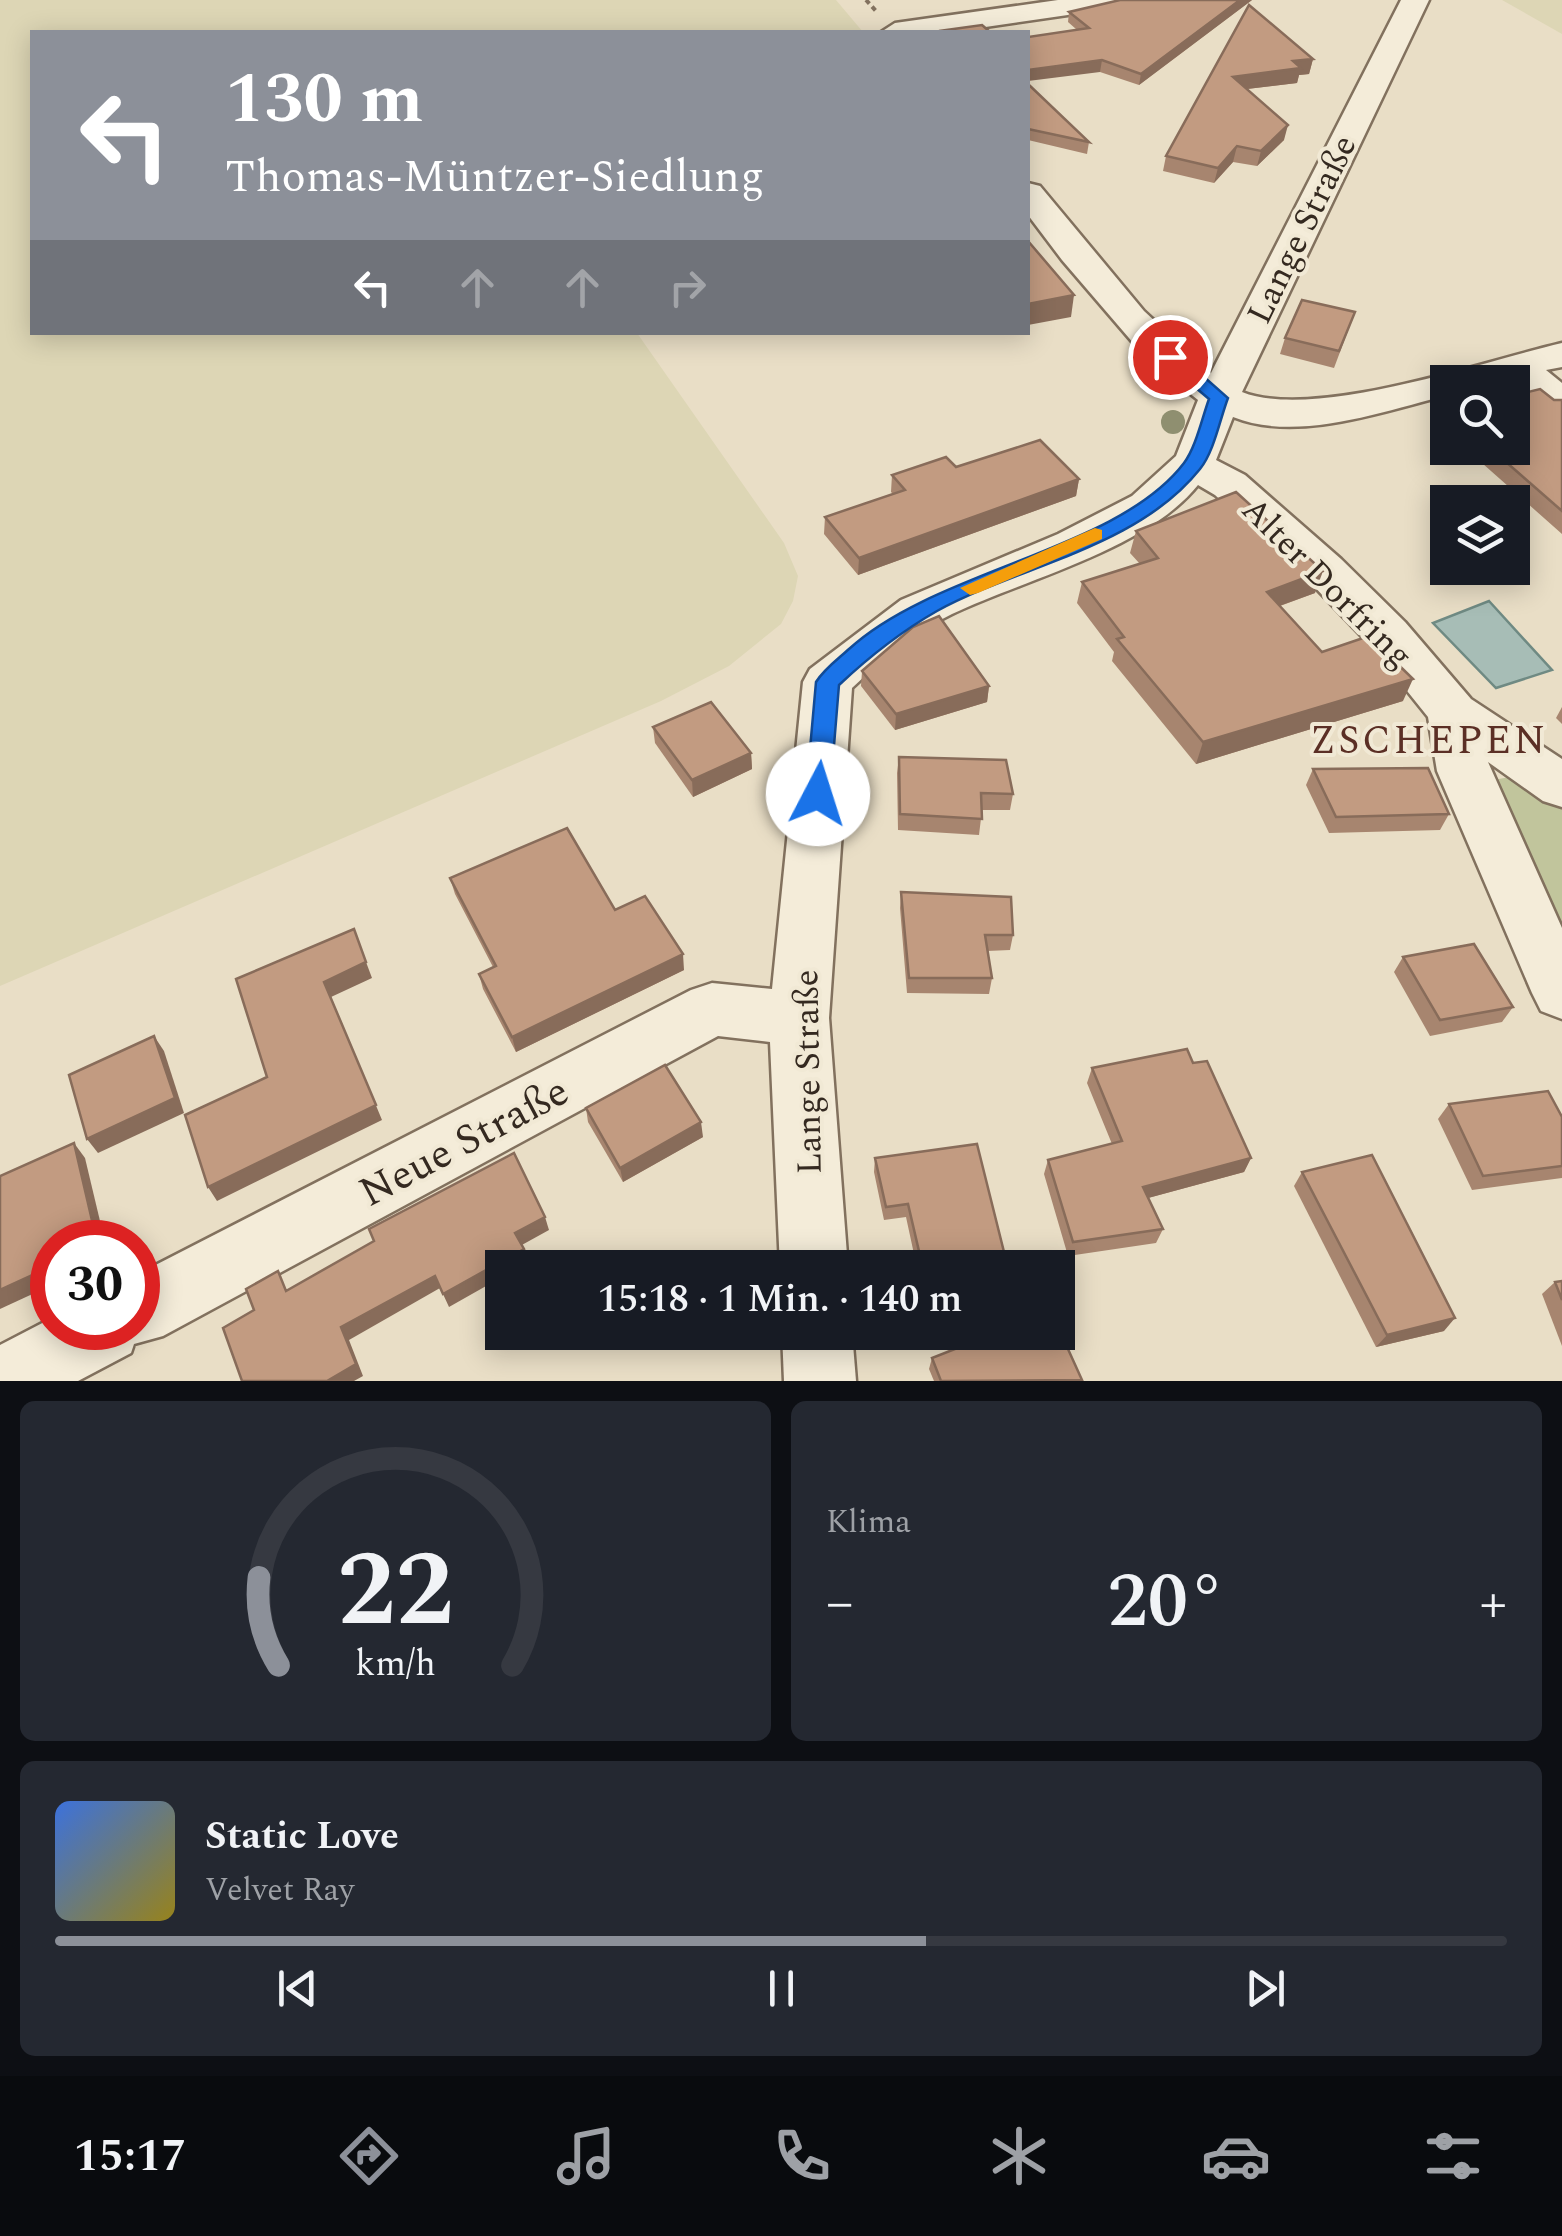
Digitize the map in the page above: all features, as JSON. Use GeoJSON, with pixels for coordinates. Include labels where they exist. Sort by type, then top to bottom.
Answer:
{"type":"FeatureCollection","features":[{"type":"Feature","properties":{"kind":"street"},"geometry":{"type":"LineString","coordinates":[[909,30],[1116,0]]}},
{"type":"Feature","properties":{"kind":"street","name":"Lange Straße"},"geometry":{"type":"LineString","coordinates":[[813,1250],[798,1018],[828,682],[874,639],[918,613],[1096,534],[1150,504],[1193,465],[1219,398],[1415,0]]}},
{"type":"Feature","properties":{"kind":"street"},"geometry":{"type":"LineString","coordinates":[[1030,195],[1146,337],[1219,398],[1257,412],[1278,414],[1332,407],[1430,385]]}},
{"type":"Feature","properties":{"kind":"street"},"geometry":{"type":"LineString","coordinates":[[1516,365],[1562,354]]}},
{"type":"Feature","properties":{"kind":"street"},"geometry":{"type":"LineString","coordinates":[[1530,377],[1562,403]]}},
{"type":"Feature","properties":{"kind":"street","name":"Alter Dorfring"},"geometry":{"type":"LineString","coordinates":[[1193,465],[1230,485],[1325,570],[1388,634],[1452,712],[1562,786]]}},
{"type":"Feature","properties":{"kind":"street","name":"Alter Dorfring"},"geometry":{"type":"LineString","coordinates":[[1452,712],[1463,771],[1562,993]]}},
{"type":"Feature","properties":{"kind":"street","name":"Neue Straße"},"geometry":{"type":"LineString","coordinates":[[160,1299],[712,1009],[798,1018]]}},
{"type":"Feature","properties":{"kind":"street"},"geometry":{"type":"LineString","coordinates":[[4,1381],[64,1350]]}},
{"type":"Feature","properties":{"kind":"street"},"geometry":{"type":"LineString","coordinates":[[818,1350],[820,1381]]}},
{"type":"Feature","properties":{"kind":"shaded area"},"geometry":{"type":"Polygon","coordinates":[[[0,0],[836,0],[861,30],[30,30],[30,335],[638,335],[784,543],[798,576],[793,601],[781,624],[729,666],[661,701],[0,986],[0,0]]]}},
{"type":"Feature","properties":{"kind":"shaded area"},"geometry":{"type":"Polygon","coordinates":[[[1502,0],[1562,0],[1562,34],[1502,0]]]}},
{"type":"Feature","properties":{"kind":"green space"},"geometry":{"type":"Polygon","coordinates":[[[1510,777],[1562,805],[1562,925],[1493,780],[1510,777]]]}},
{"type":"Feature","properties":{"kind":"water"},"geometry":{"type":"Polygon","coordinates":[[[1489,601],[1552,670],[1496,688],[1433,623],[1489,601]]]}},
{"type":"Feature","properties":{"kind":"building"},"geometry":{"type":"Polygon","coordinates":[[[1120,0],[1240,0],[1141,74],[1102,60],[1030,70],[1030,37],[1089,28],[1069,12],[1120,0]]]}},
{"type":"Feature","properties":{"kind":"building"},"geometry":{"type":"Polygon","coordinates":[[[1249,5],[1313,59],[1293,61],[1301,68],[1233,77],[1288,125],[1261,151],[1237,146],[1218,168],[1166,156],[1249,5]]]}},
{"type":"Feature","properties":{"kind":"building"},"geometry":{"type":"Polygon","coordinates":[[[982,25],[988,30],[946,30],[982,25]]]}},
{"type":"Feature","properties":{"kind":"building"},"geometry":{"type":"Polygon","coordinates":[[[1030,86],[1089,142],[1030,129],[1030,86]]]}},
{"type":"Feature","properties":{"kind":"building"},"geometry":{"type":"Polygon","coordinates":[[[1030,243],[1074,295],[1030,304],[1030,243]]]}},
{"type":"Feature","properties":{"kind":"building"},"geometry":{"type":"Polygon","coordinates":[[[1302,300],[1355,312],[1339,351],[1285,338],[1302,300]]]}},
{"type":"Feature","properties":{"kind":"building"},"geometry":{"type":"Polygon","coordinates":[[[1540,389],[1554,400],[1562,400],[1562,511],[1509,465],[1530,465],[1530,392],[1540,389]]]}},
{"type":"Feature","properties":{"kind":"building"},"geometry":{"type":"Polygon","coordinates":[[[1040,440],[1079,479],[859,558],[825,517],[905,490],[892,475],[946,457],[956,467],[1040,440]]]}},
{"type":"Feature","properties":{"kind":"building"},"geometry":{"type":"Polygon","coordinates":[[[1236,492],[1323,571],[1267,592],[1322,652],[1369,636],[1413,679],[1203,742],[1117,639],[1124,637],[1082,582],[1158,558],[1136,531],[1236,492]]]}},
{"type":"Feature","properties":{"kind":"building"},"geometry":{"type":"Polygon","coordinates":[[[939,616],[989,686],[896,714],[862,671],[913,627],[939,616]]]}},
{"type":"Feature","properties":{"kind":"building"},"geometry":{"type":"Polygon","coordinates":[[[711,702],[751,753],[692,780],[653,727],[711,702]]]}},
{"type":"Feature","properties":{"kind":"building"},"geometry":{"type":"Polygon","coordinates":[[[899,757],[1006,760],[1013,794],[981,793],[982,819],[900,814],[899,757]]]}},
{"type":"Feature","properties":{"kind":"building"},"geometry":{"type":"Polygon","coordinates":[[[1428,768],[1449,814],[1336,817],[1313,769],[1428,768]]]}},
{"type":"Feature","properties":{"kind":"building"},"geometry":{"type":"Polygon","coordinates":[[[567,828],[615,910],[645,896],[683,954],[512,1037],[479,974],[496,966],[450,878],[567,828]]]}},
{"type":"Feature","properties":{"kind":"building"},"geometry":{"type":"Polygon","coordinates":[[[901,892],[1011,897],[1013,935],[985,935],[992,978],[909,978],[901,892]]]}},
{"type":"Feature","properties":{"kind":"building"},"geometry":{"type":"Polygon","coordinates":[[[354,929],[366,962],[324,982],[376,1105],[208,1187],[185,1115],[267,1077],[236,979],[354,929]]]}},
{"type":"Feature","properties":{"kind":"building"},"geometry":{"type":"Polygon","coordinates":[[[1474,944],[1513,1007],[1440,1020],[1403,957],[1474,944]]]}},
{"type":"Feature","properties":{"kind":"building"},"geometry":{"type":"Polygon","coordinates":[[[154,1036],[175,1098],[87,1139],[69,1075],[154,1036]]]}},
{"type":"Feature","properties":{"kind":"building"},"geometry":{"type":"Polygon","coordinates":[[[1187,1049],[1193,1063],[1207,1061],[1251,1158],[1143,1187],[1163,1229],[1073,1242],[1048,1160],[1122,1141],[1092,1068],[1187,1049]]]}},
{"type":"Feature","properties":{"kind":"building"},"geometry":{"type":"Polygon","coordinates":[[[665,1065],[701,1122],[620,1168],[586,1108],[665,1065]]]}},
{"type":"Feature","properties":{"kind":"building"},"geometry":{"type":"Polygon","coordinates":[[[1548,1091],[1562,1117],[1562,1166],[1483,1176],[1449,1104],[1548,1091]]]}},
{"type":"Feature","properties":{"kind":"building"},"geometry":{"type":"Polygon","coordinates":[[[74,1143],[92,1220],[30,1220],[30,1276],[0,1290],[0,1176],[74,1143]]]}},
{"type":"Feature","properties":{"kind":"building"},"geometry":{"type":"Polygon","coordinates":[[[977,1144],[1004,1250],[919,1250],[908,1204],[886,1207],[875,1158],[977,1144]]]}},
{"type":"Feature","properties":{"kind":"building"},"geometry":{"type":"Polygon","coordinates":[[[514,1153],[545,1217],[515,1233],[524,1249],[485,1250],[485,1271],[443,1294],[435,1276],[341,1327],[356,1364],[327,1381],[242,1381],[223,1328],[254,1310],[246,1289],[278,1271],[286,1291],[374,1241],[369,1229],[514,1153]]]}},
{"type":"Feature","properties":{"kind":"building"},"geometry":{"type":"Polygon","coordinates":[[[1372,1155],[1455,1318],[1387,1335],[1302,1172],[1372,1155]]]}},
{"type":"Feature","properties":{"kind":"building"},"geometry":{"type":"Polygon","coordinates":[[[1562,1281],[1562,1300],[1555,1282],[1562,1281]]]}},
{"type":"Feature","properties":{"kind":"building"},"geometry":{"type":"Polygon","coordinates":[[[952,1350],[1068,1350],[1082,1380],[941,1381],[932,1358],[952,1350]]]}},
{"type":"Feature","properties":{"kind":"slow traffic"},"geometry":{"type":"LineString","coordinates":[[970,588],[1095,535]]}},
{"type":"Feature","properties":{"kind":"district","name":"ZSCHEPEN"},"geometry":{"type":"Point","coordinates":[1429,739]}},
{"type":"Feature","properties":{"kind":"route"},"geometry":{"type":"LineString","coordinates":[[818,794],[828,682],[874,639],[932,604],[1096,534],[1150,504],[1193,465],[1219,398],[1170,357]]}}]}
